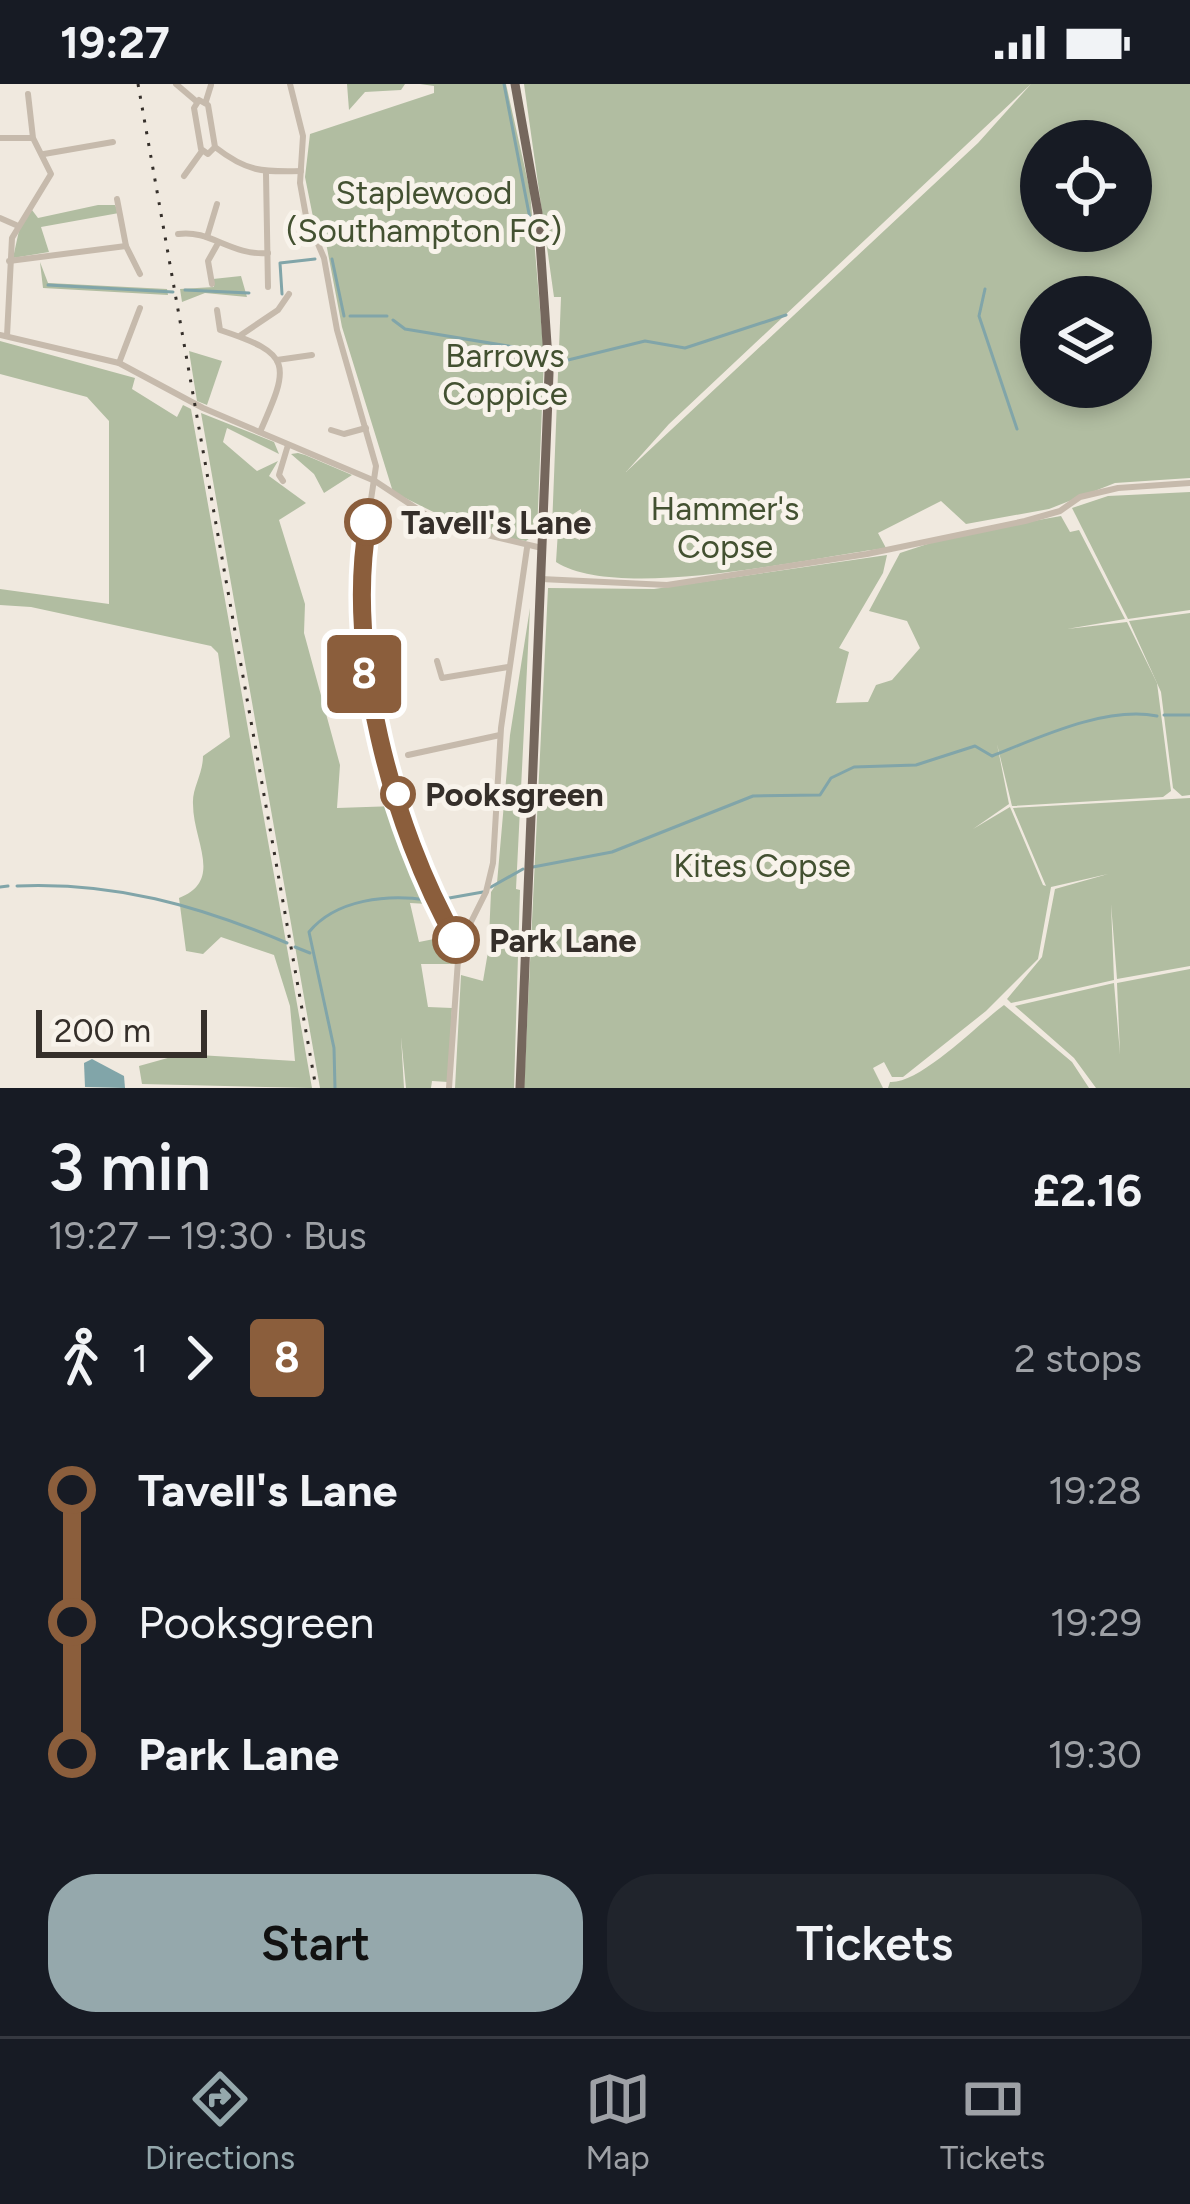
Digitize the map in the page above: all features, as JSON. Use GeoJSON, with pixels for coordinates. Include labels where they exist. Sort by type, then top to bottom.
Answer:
{"type":"FeatureCollection","features":[{"type":"Feature","properties":{"kind":"main road"},"geometry":{"type":"LineString","coordinates":[[515,84],[530,151],[547,302],[520,1088]]}},
{"type":"Feature","properties":{"kind":"street"},"geometry":{"type":"LineString","coordinates":[[176,84],[201,101],[215,147],[248,171],[301,171]]}},
{"type":"Feature","properties":{"kind":"street"},"geometry":{"type":"LineString","coordinates":[[290,84],[303,136],[306,216],[324,258],[337,330],[366,428],[374,481],[361,646],[366,686],[432,901],[459,946]]}},
{"type":"Feature","properties":{"kind":"street"},"geometry":{"type":"LineString","coordinates":[[184,176],[202,151],[201,101],[211,86]]}},
{"type":"Feature","properties":{"kind":"street"},"geometry":{"type":"LineString","coordinates":[[28,94],[33,138],[44,154],[49,182],[16,225],[3,336],[119,363],[374,481],[440,524],[542,548]]}},
{"type":"Feature","properties":{"kind":"street"},"geometry":{"type":"LineString","coordinates":[[0,138],[33,138]]}},
{"type":"Feature","properties":{"kind":"street"},"geometry":{"type":"LineString","coordinates":[[44,154],[113,142]]}},
{"type":"Feature","properties":{"kind":"street"},"geometry":{"type":"LineString","coordinates":[[202,151],[208,154],[215,147]]}},
{"type":"Feature","properties":{"kind":"street"},"geometry":{"type":"LineString","coordinates":[[266,174],[268,287]]}},
{"type":"Feature","properties":{"kind":"street"},"geometry":{"type":"LineString","coordinates":[[117,199],[126,246],[140,274]]}},
{"type":"Feature","properties":{"kind":"street"},"geometry":{"type":"LineString","coordinates":[[207,237],[217,204]]}},
{"type":"Feature","properties":{"kind":"street"},"geometry":{"type":"LineString","coordinates":[[0,218],[16,225]]}},
{"type":"Feature","properties":{"kind":"street"},"geometry":{"type":"LineString","coordinates":[[178,234],[207,237],[242,254],[268,253]]}},
{"type":"Feature","properties":{"kind":"street"},"geometry":{"type":"LineString","coordinates":[[212,284],[208,261],[217,245]]}},
{"type":"Feature","properties":{"kind":"street"},"geometry":{"type":"LineString","coordinates":[[9,261],[126,246]]}},
{"type":"Feature","properties":{"kind":"street"},"geometry":{"type":"LineString","coordinates":[[241,335],[278,310],[289,294]]}},
{"type":"Feature","properties":{"kind":"street"},"geometry":{"type":"LineString","coordinates":[[119,363],[140,308]]}},
{"type":"Feature","properties":{"kind":"street"},"geometry":{"type":"LineString","coordinates":[[217,310],[220,330],[263,344],[277,360],[280,386],[260,432]]}},
{"type":"Feature","properties":{"kind":"street"},"geometry":{"type":"LineString","coordinates":[[277,360],[312,355]]}},
{"type":"Feature","properties":{"kind":"street"},"geometry":{"type":"LineString","coordinates":[[331,430],[344,434],[366,428]]}},
{"type":"Feature","properties":{"kind":"street"},"geometry":{"type":"LineString","coordinates":[[283,481],[280,471],[288,445]]}},
{"type":"Feature","properties":{"kind":"street"},"geometry":{"type":"LineString","coordinates":[[541,578],[667,584],[867,554],[1025,521],[1060,511],[1081,497],[1118,488],[1190,483]]}},
{"type":"Feature","properties":{"kind":"street"},"geometry":{"type":"LineString","coordinates":[[449,1088],[459,946],[487,889],[500,735],[527,548]]}},
{"type":"Feature","properties":{"kind":"street"},"geometry":{"type":"LineString","coordinates":[[437,661],[442,679],[508,668]]}},
{"type":"Feature","properties":{"kind":"street"},"geometry":{"type":"LineString","coordinates":[[408,755],[500,735]]}},
{"type":"Feature","properties":{"kind":"green space"},"geometry":{"type":"Polygon","coordinates":[[[347,84],[405,84],[401,90],[365,92],[349,110],[347,84]]]}},
{"type":"Feature","properties":{"kind":"green space","name":"Staplewood (Southampton FC)"},"geometry":{"type":"Polygon","coordinates":[[[420,84],[506,84],[530,191],[544,357],[537,533],[526,541],[478,534],[393,492],[342,327],[323,227],[314,222],[305,177],[310,134],[434,93],[434,86],[420,84]]]}},
{"type":"Feature","properties":{"kind":"green space","name":"Hammer's Copse"},"geometry":{"type":"Polygon","coordinates":[[[524,84],[1031,84],[1190,84],[1190,478],[1115,483],[1049,509],[966,524],[941,501],[878,533],[886,548],[667,578],[585,573],[556,562],[558,531],[580,540],[581,509],[552,528],[561,297],[554,297],[524,84]],[[1031,84],[669,424],[626,472],[978,143],[1031,84]]]}},
{"type":"Feature","properties":{"kind":"green space"},"geometry":{"type":"Polygon","coordinates":[[[115,205],[119,213],[41,227],[49,252],[13,258],[20,226],[32,210],[38,218],[115,205]]]}},
{"type":"Feature","properties":{"kind":"green space"},"geometry":{"type":"Polygon","coordinates":[[[40,262],[48,283],[167,289],[168,295],[43,288],[40,262]]]}},
{"type":"Feature","properties":{"kind":"green space"},"geometry":{"type":"Polygon","coordinates":[[[241,276],[247,297],[205,293],[182,302],[180,289],[214,287],[213,279],[241,276]]]}},
{"type":"Feature","properties":{"kind":"green space"},"geometry":{"type":"Polygon","coordinates":[[[0,341],[135,378],[132,389],[177,417],[183,405],[191,409],[312,1088],[142,1084],[139,1066],[182,1054],[295,1061],[290,1006],[274,955],[221,937],[203,954],[186,951],[179,898],[193,890],[203,870],[194,792],[203,756],[230,737],[218,653],[211,646],[31,607],[0,605],[0,589],[109,604],[109,421],[87,397],[0,374],[0,341]]]}},
{"type":"Feature","properties":{"kind":"green space"},"geometry":{"type":"Polygon","coordinates":[[[189,351],[222,361],[207,405],[197,401],[189,351]]]}},
{"type":"Feature","properties":{"kind":"green space"},"geometry":{"type":"Polygon","coordinates":[[[201,413],[274,442],[279,454],[227,428],[223,442],[257,471],[278,461],[269,476],[306,503],[279,520],[305,604],[304,633],[340,765],[337,808],[396,806],[428,904],[410,903],[419,942],[449,936],[456,964],[421,964],[428,1007],[452,1008],[448,1082],[406,1088],[401,1037],[404,1088],[320,1088],[201,413]]]}},
{"type":"Feature","properties":{"kind":"green space"},"geometry":{"type":"Polygon","coordinates":[[[291,454],[352,475],[324,493],[314,474],[291,454]]]}},
{"type":"Feature","properties":{"kind":"green space"},"geometry":{"type":"Polygon","coordinates":[[[1190,492],[1190,610],[1128,619],[1072,508],[1108,496],[1190,492]]]}},
{"type":"Feature","properties":{"kind":"green space","name":"Kites Copse"},"geometry":{"type":"Polygon","coordinates":[[[1061,516],[1070,532],[1079,530],[1125,619],[1067,629],[1127,622],[1157,683],[1171,791],[1163,797],[1012,806],[997,744],[1009,804],[973,829],[1010,807],[1046,886],[1013,808],[1190,798],[1190,966],[1117,979],[1111,904],[1114,980],[1011,1003],[1007,999],[1042,957],[1055,889],[1108,874],[1051,887],[1038,959],[986,1011],[903,1077],[892,1077],[884,1062],[873,1068],[883,1088],[524,1088],[548,588],[654,589],[887,555],[883,573],[839,648],[849,652],[836,703],[868,702],[876,685],[892,680],[920,648],[907,621],[869,611],[900,553],[955,535],[1061,516]]]}},
{"type":"Feature","properties":{"kind":"green space"},"geometry":{"type":"Polygon","coordinates":[[[530,608],[516,889],[520,890],[514,1088],[455,1088],[461,975],[483,981],[489,946],[509,946],[508,939],[489,937],[491,892],[497,883],[510,735],[530,608]]]}},
{"type":"Feature","properties":{"kind":"green space"},"geometry":{"type":"Polygon","coordinates":[[[1190,613],[1190,795],[1182,796],[1173,788],[1161,692],[1129,621],[1190,613]]]}},
{"type":"Feature","properties":{"kind":"green space"},"geometry":{"type":"Polygon","coordinates":[[[1190,969],[1190,1088],[1096,1088],[1074,1058],[1015,1006],[1114,983],[1120,1054],[1117,983],[1190,969]]]}},
{"type":"Feature","properties":{"kind":"green space"},"geometry":{"type":"Polygon","coordinates":[[[1004,1005],[1072,1062],[1089,1088],[888,1088],[890,1082],[932,1064],[1004,1005]]]}},
{"type":"Feature","properties":{"kind":"water"},"geometry":{"type":"Polygon","coordinates":[[[92,1059],[124,1076],[125,1088],[85,1087],[84,1063],[92,1059]]]}},
{"type":"Feature","properties":{"kind":"waterway"},"geometry":{"type":"LineString","coordinates":[[504,84],[531,224]]}},
{"type":"Feature","properties":{"kind":"waterway"},"geometry":{"type":"LineString","coordinates":[[282,294],[280,263],[315,259]]}},
{"type":"Feature","properties":{"kind":"waterway"},"geometry":{"type":"LineString","coordinates":[[332,259],[344,316]]}},
{"type":"Feature","properties":{"kind":"waterway"},"geometry":{"type":"LineString","coordinates":[[48,285],[173,292]]}},
{"type":"Feature","properties":{"kind":"waterway"},"geometry":{"type":"LineString","coordinates":[[985,289],[979,316],[1017,429]]}},
{"type":"Feature","properties":{"kind":"waterway"},"geometry":{"type":"LineString","coordinates":[[185,290],[249,293]]}},
{"type":"Feature","properties":{"kind":"waterway"},"geometry":{"type":"LineString","coordinates":[[560,362],[645,341],[685,348],[786,315]]}},
{"type":"Feature","properties":{"kind":"waterway"},"geometry":{"type":"LineString","coordinates":[[350,316],[387,316]]}},
{"type":"Feature","properties":{"kind":"waterway"},"geometry":{"type":"LineString","coordinates":[[393,320],[405,329],[526,349],[543,357]]}},
{"type":"Feature","properties":{"kind":"waterway"},"geometry":{"type":"LineString","coordinates":[[1164,715],[1190,715]]}},
{"type":"Feature","properties":{"kind":"waterway"},"geometry":{"type":"LineString","coordinates":[[533,867],[612,852],[753,796],[820,795],[831,778],[854,767],[916,765],[975,746],[992,756],[1095,719],[1157,716]]}},
{"type":"Feature","properties":{"kind":"waterway"},"geometry":{"type":"LineString","coordinates":[[491,887],[523,869]]}},
{"type":"Feature","properties":{"kind":"waterway"},"geometry":{"type":"LineString","coordinates":[[0,887],[8,886]]}},
{"type":"Feature","properties":{"kind":"waterway"},"geometry":{"type":"LineString","coordinates":[[17,886],[122,892],[221,918],[287,943]]}},
{"type":"Feature","properties":{"kind":"waterway"},"geometry":{"type":"LineString","coordinates":[[438,900],[483,892]]}},
{"type":"Feature","properties":{"kind":"waterway"},"geometry":{"type":"LineString","coordinates":[[335,1088],[334,1048],[309,932],[333,912],[364,901],[427,900]]}},
{"type":"Feature","properties":{"kind":"waterway"},"geometry":{"type":"LineString","coordinates":[[295,947],[310,953]]}},
{"type":"Feature","properties":{"kind":"railway"},"geometry":{"type":"LineString","coordinates":[[138,84],[316,1088]]}},
{"type":"Feature","properties":{"kind":"bus line","name":"8"},"geometry":{"type":"LineString","coordinates":[[368,522],[361,646],[366,686],[432,901],[456,940]]}},
{"type":"Feature","properties":{"kind":"place","name":"Tavell's Lane"},"geometry":{"type":"Point","coordinates":[368,522]}},
{"type":"Feature","properties":{"kind":"place","name":"Pooksgreen"},"geometry":{"type":"Point","coordinates":[398,794]}},
{"type":"Feature","properties":{"kind":"place","name":"Park Lane"},"geometry":{"type":"Point","coordinates":[456,940]}},
{"type":"Feature","properties":{"kind":"park label","name":"Barrows Coppice"},"geometry":{"type":"Point","coordinates":[505,374]}}]}
